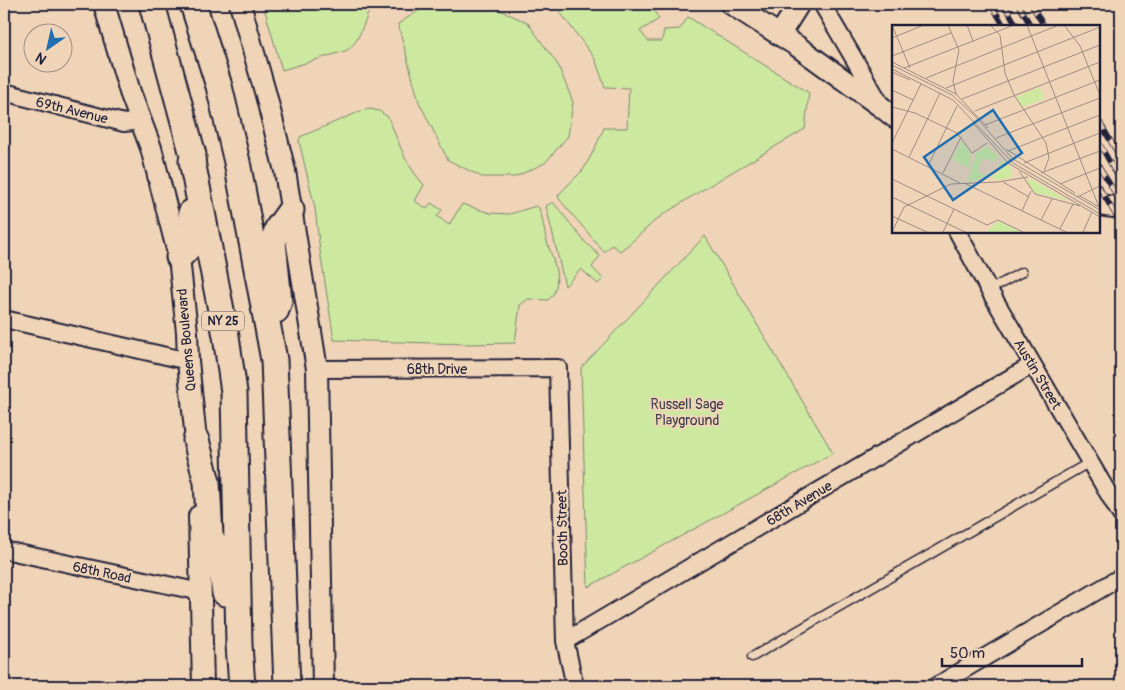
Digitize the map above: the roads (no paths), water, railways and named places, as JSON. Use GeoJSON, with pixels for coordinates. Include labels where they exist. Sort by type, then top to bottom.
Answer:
{"type":"FeatureCollection","features":[{"type":"Feature","properties":{"kind":"main road","name":"NY 25"},"geometry":{"type":"LineString","coordinates":[[152,4],[193,155],[192,161],[226,336],[234,392],[239,645],[242,686]]}},
{"type":"Feature","properties":{"kind":"main road","name":"NY 25"},"geometry":{"type":"LineString","coordinates":[[193,4],[219,86],[237,162],[274,360],[287,686]]}},
{"type":"Feature","properties":{"kind":"main road"},"geometry":{"type":"LineString","coordinates":[[178,257],[189,248],[194,239],[187,189],[192,161]]}},
{"type":"Feature","properties":{"kind":"main road"},"geometry":{"type":"LineString","coordinates":[[268,331],[279,301],[273,242],[278,228],[291,210]]}},
{"type":"Feature","properties":{"kind":"main road"},"geometry":{"type":"LineString","coordinates":[[196,440],[207,482],[210,536],[220,558],[228,608],[239,645]]}},
{"type":"Feature","properties":{"kind":"street","name":"Queens Boulevard"},"geometry":{"type":"LineString","coordinates":[[104,4],[130,92],[151,148],[178,257],[188,332],[188,360],[196,440],[203,686]]}},
{"type":"Feature","properties":{"kind":"street"},"geometry":{"type":"LineString","coordinates":[[240,4],[285,171],[317,369],[323,686]]}},
{"type":"Feature","properties":{"kind":"street"},"geometry":{"type":"LineString","coordinates":[[731,4],[780,34],[889,113]]}},
{"type":"Feature","properties":{"kind":"street"},"geometry":{"type":"LineString","coordinates":[[780,34],[799,4]]}},
{"type":"Feature","properties":{"kind":"street"},"geometry":{"type":"LineString","coordinates":[[822,4],[889,113]]}},
{"type":"Feature","properties":{"kind":"street","name":"69th Avenue"},"geometry":{"type":"LineString","coordinates":[[4,92],[124,123],[140,121]]}},
{"type":"Feature","properties":{"kind":"street"},"geometry":{"type":"LineString","coordinates":[[1100,205],[1121,208]]}},
{"type":"Feature","properties":{"kind":"street","name":"Austin Street"},"geometry":{"type":"LineString","coordinates":[[958,232],[1032,365],[1121,515]]}},
{"type":"Feature","properties":{"kind":"street"},"geometry":{"type":"LineString","coordinates":[[4,319],[188,360]]}},
{"type":"Feature","properties":{"kind":"street","name":"68th Avenue"},"geometry":{"type":"LineString","coordinates":[[565,641],[1032,365]]}},
{"type":"Feature","properties":{"kind":"street","name":"68th Drive"},"geometry":{"type":"LineString","coordinates":[[317,369],[558,368]]}},
{"type":"Feature","properties":{"kind":"street","name":"Booth Street"},"geometry":{"type":"LineString","coordinates":[[558,368],[565,641],[575,686]]}},
{"type":"Feature","properties":{"kind":"street","name":"68th Road"},"geometry":{"type":"LineString","coordinates":[[4,550],[201,592]]}},
{"type":"Feature","properties":{"kind":"street"},"geometry":{"type":"LineString","coordinates":[[936,686],[1121,577]]}},
{"type":"Feature","properties":{"kind":"lane"},"geometry":{"type":"LineString","coordinates":[[989,290],[1022,272]]}},
{"type":"Feature","properties":{"kind":"lane"},"geometry":{"type":"LineString","coordinates":[[752,657],[1090,462]]}},
{"type":"Feature","properties":{"kind":"railway"},"geometry":{"type":"LineString","coordinates":[[991,4],[1003,25]]}},
{"type":"Feature","properties":{"kind":"railway"},"geometry":{"type":"LineString","coordinates":[[1004,4],[1016,25]]}},
{"type":"Feature","properties":{"kind":"railway"},"geometry":{"type":"LineString","coordinates":[[1018,4],[1030,25]]}},
{"type":"Feature","properties":{"kind":"railway"},"geometry":{"type":"LineString","coordinates":[[1031,4],[1043,25]]}},
{"type":"Feature","properties":{"kind":"railway"},"geometry":{"type":"LineString","coordinates":[[1100,123],[1121,159]]}},
{"type":"Feature","properties":{"kind":"railway"},"geometry":{"type":"LineString","coordinates":[[1100,145],[1121,182]]}},
{"type":"Feature","properties":{"kind":"railway"},"geometry":{"type":"LineString","coordinates":[[1100,168],[1121,203]]}},
{"type":"Feature","properties":{"kind":"railway"},"geometry":{"type":"LineString","coordinates":[[1100,189],[1121,224]]}},
{"type":"Feature","properties":{"kind":"park label","name":"Russell Sage Playground"},"geometry":{"type":"Point","coordinates":[687,412]}}]}
